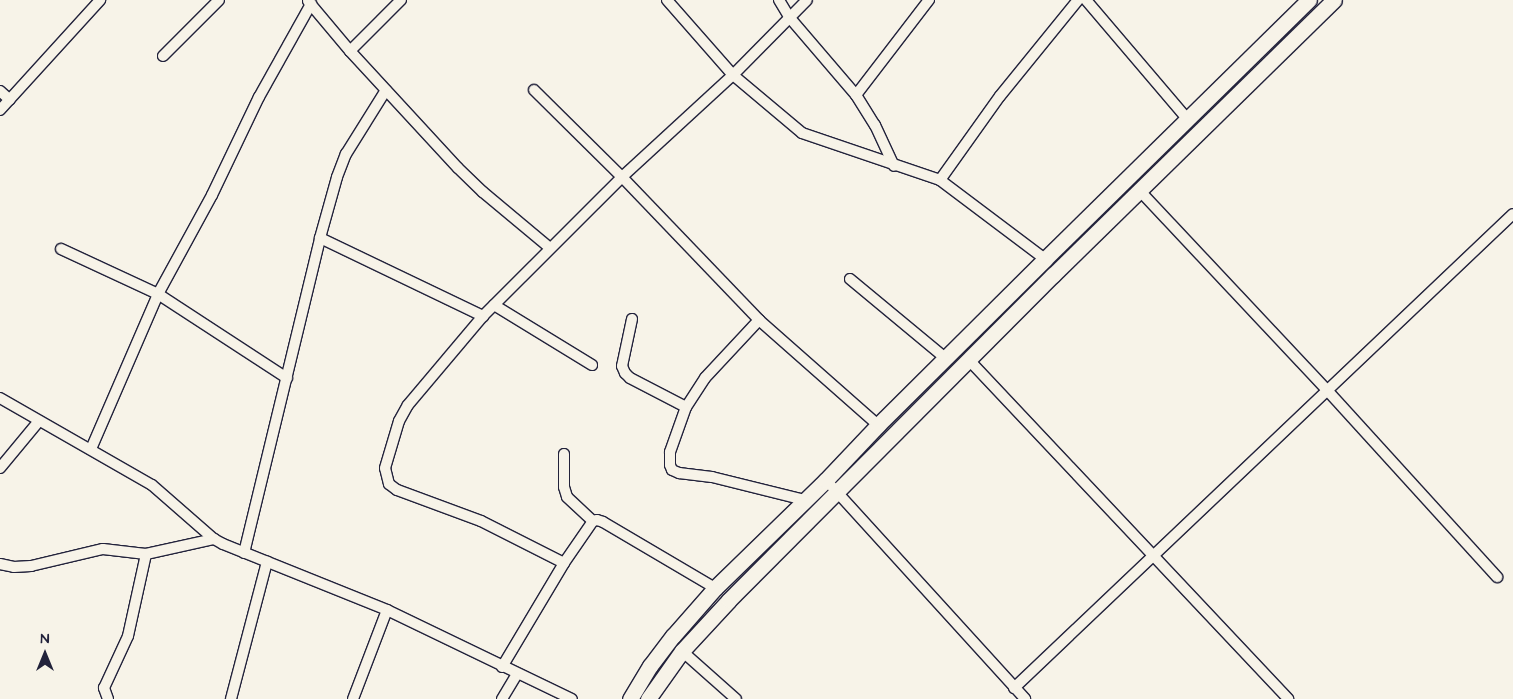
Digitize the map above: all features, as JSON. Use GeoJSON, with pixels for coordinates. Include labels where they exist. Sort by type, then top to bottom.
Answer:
{"type":"FeatureCollection","features":[{"type":"Feature","properties":{"kind":"main road"},"geometry":{"type":"LineString","coordinates":[[630,699],[650,666],[672,636],[715,588],[826,480],[878,425],[1045,259],[1309,0]]}},
{"type":"Feature","properties":{"kind":"main road"},"geometry":{"type":"LineString","coordinates":[[648,699],[682,651],[729,600],[838,493],[968,359],[1334,0]]}},
{"type":"Feature","properties":{"kind":"street"},"geometry":{"type":"LineString","coordinates":[[0,110],[100,0]]}},
{"type":"Feature","properties":{"kind":"street"},"geometry":{"type":"LineString","coordinates":[[163,56],[219,0]]}},
{"type":"Feature","properties":{"kind":"street"},"geometry":{"type":"LineString","coordinates":[[350,51],[401,0]]}},
{"type":"Feature","properties":{"kind":"street"},"geometry":{"type":"LineString","coordinates":[[667,0],[733,75],[802,133],[894,166],[940,180],[1045,259]]}},
{"type":"Feature","properties":{"kind":"street"},"geometry":{"type":"LineString","coordinates":[[779,0],[790,18],[856,95],[875,125],[894,166]]}},
{"type":"Feature","properties":{"kind":"street"},"geometry":{"type":"LineString","coordinates":[[564,563],[481,521],[397,490],[389,484],[385,468],[399,422],[408,405],[494,305],[622,177],[733,75],[808,0]]}},
{"type":"Feature","properties":{"kind":"street"},"geometry":{"type":"LineString","coordinates":[[856,95],[930,0]]}},
{"type":"Feature","properties":{"kind":"street"},"geometry":{"type":"LineString","coordinates":[[940,180],[1000,96],[1078,0]]}},
{"type":"Feature","properties":{"kind":"street"},"geometry":{"type":"LineString","coordinates":[[1086,0],[1188,120]]}},
{"type":"Feature","properties":{"kind":"street"},"geometry":{"type":"LineString","coordinates":[[91,448],[158,294],[212,195],[259,98],[310,2],[350,51],[482,192],[550,248]]}},
{"type":"Feature","properties":{"kind":"street"},"geometry":{"type":"LineString","coordinates":[[244,553],[320,238],[337,177],[346,154],[386,90]]}},
{"type":"Feature","properties":{"kind":"street"},"geometry":{"type":"LineString","coordinates":[[534,90],[622,177],[760,320],[878,425]]}},
{"type":"Feature","properties":{"kind":"street"},"geometry":{"type":"LineString","coordinates":[[0,91],[10,100]]}},
{"type":"Feature","properties":{"kind":"street"},"geometry":{"type":"LineString","coordinates":[[1140,191],[1327,390],[1497,577]]}},
{"type":"Feature","properties":{"kind":"street"},"geometry":{"type":"LineString","coordinates":[[1014,688],[1513,214]]}},
{"type":"Feature","properties":{"kind":"street"},"geometry":{"type":"LineString","coordinates":[[320,238],[484,316]]}},
{"type":"Feature","properties":{"kind":"street"},"geometry":{"type":"LineString","coordinates":[[61,249],[158,294],[287,378]]}},
{"type":"Feature","properties":{"kind":"street"},"geometry":{"type":"LineString","coordinates":[[850,279],[945,358]]}},
{"type":"Feature","properties":{"kind":"street"},"geometry":{"type":"LineString","coordinates":[[494,305],[592,365]]}},
{"type":"Feature","properties":{"kind":"street"},"geometry":{"type":"LineString","coordinates":[[632,319],[622,366],[625,372],[630,378],[686,406]]}},
{"type":"Feature","properties":{"kind":"street"},"geometry":{"type":"LineString","coordinates":[[760,320],[705,378],[686,406],[670,452],[670,465],[672,470],[721,479],[805,500]]}},
{"type":"Feature","properties":{"kind":"street"},"geometry":{"type":"LineString","coordinates":[[968,359],[1288,699]]}},
{"type":"Feature","properties":{"kind":"street"},"geometry":{"type":"LineString","coordinates":[[0,398],[38,421],[91,448],[152,485],[214,539],[244,553],[387,610],[502,667],[572,699]]}},
{"type":"Feature","properties":{"kind":"street"},"geometry":{"type":"LineString","coordinates":[[0,468],[38,421]]}},
{"type":"Feature","properties":{"kind":"street"},"geometry":{"type":"LineString","coordinates":[[564,454],[564,487],[568,497],[593,521],[603,522],[715,588]]}},
{"type":"Feature","properties":{"kind":"street"},"geometry":{"type":"LineString","coordinates":[[826,480],[1025,699]]}},
{"type":"Feature","properties":{"kind":"street"},"geometry":{"type":"LineString","coordinates":[[502,667],[564,563],[593,521]]}},
{"type":"Feature","properties":{"kind":"street"},"geometry":{"type":"LineString","coordinates":[[0,564],[14,567],[31,566],[80,556],[103,549],[146,554],[214,539]]}},
{"type":"Feature","properties":{"kind":"street"},"geometry":{"type":"LineString","coordinates":[[108,699],[104,688],[128,636],[146,554]]}},
{"type":"Feature","properties":{"kind":"street"},"geometry":{"type":"LineString","coordinates":[[231,699],[266,562]]}},
{"type":"Feature","properties":{"kind":"street"},"geometry":{"type":"LineString","coordinates":[[353,699],[387,610]]}},
{"type":"Feature","properties":{"kind":"street"},"geometry":{"type":"LineString","coordinates":[[682,651],[736,699]]}},
{"type":"Feature","properties":{"kind":"street"},"geometry":{"type":"LineString","coordinates":[[502,699],[517,674]]}}]}
